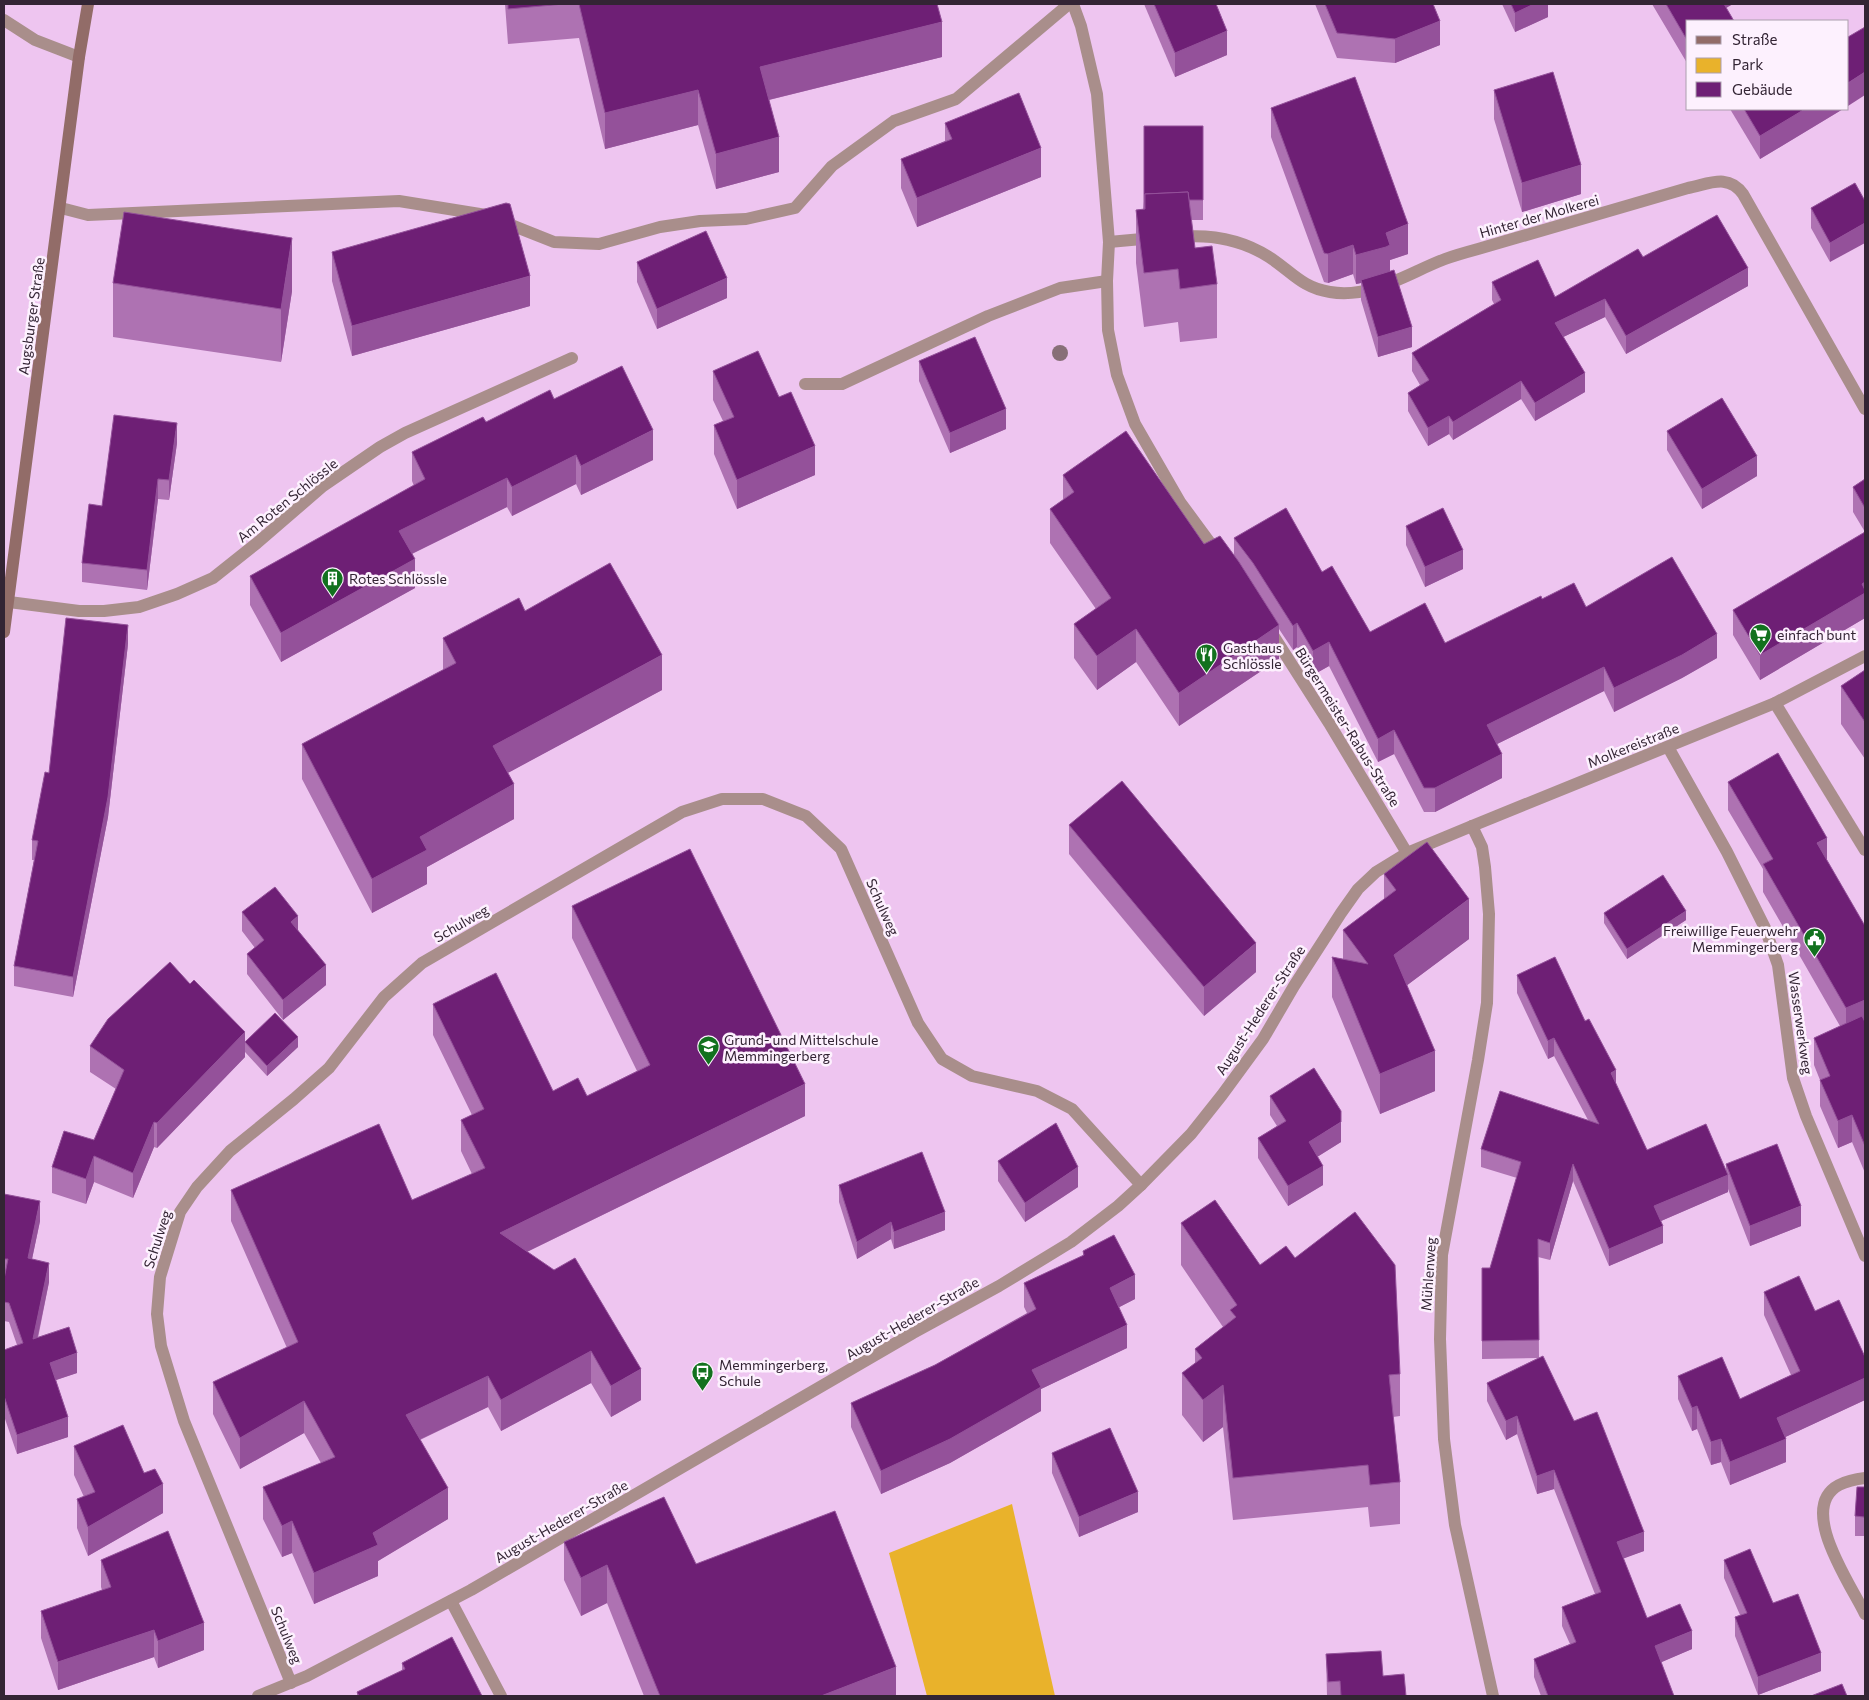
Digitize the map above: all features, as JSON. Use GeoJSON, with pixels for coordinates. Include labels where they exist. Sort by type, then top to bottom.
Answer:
{"type":"FeatureCollection","features":[{"type":"Feature","properties":{"kind":"street","name":"Augsburger Straße"},"geometry":{"type":"LineString","coordinates":[[4,632],[61,208],[79,57],[88,4]]}},
{"type":"Feature","properties":{"kind":"street"},"geometry":{"type":"LineString","coordinates":[[61,208],[88,215],[399,202],[486,215],[554,242],[599,244],[660,228],[700,222],[746,220],[795,208],[832,166],[894,122],[956,99],[1071,4],[1081,26],[1097,94],[1109,242],[1106,281],[1108,330],[1117,375],[1134,424],[1180,502],[1229,569]]}},
{"type":"Feature","properties":{"kind":"street"},"geometry":{"type":"LineString","coordinates":[[4,20],[35,40],[79,57]]}},
{"type":"Feature","properties":{"kind":"street","name":"Hinter der Molkerei"},"geometry":{"type":"LineString","coordinates":[[1109,242],[1186,237],[1227,239],[1246,244],[1270,257],[1308,287],[1330,292],[1363,291],[1382,287],[1446,259],[1478,249],[1688,188],[1720,181],[1729,182],[1737,186],[1743,194],[1865,409]]}},
{"type":"Feature","properties":{"kind":"street"},"geometry":{"type":"LineString","coordinates":[[805,384],[842,384],[988,316],[1060,288],[1106,281]]}},
{"type":"Feature","properties":{"kind":"street","name":"Am Roten Schlössle"},"geometry":{"type":"LineString","coordinates":[[9,602],[79,611],[104,611],[139,607],[177,594],[213,578],[257,544],[322,486],[380,447],[405,433],[572,358]]}},
{"type":"Feature","properties":{"kind":"street","name":"Bürgermeister-Rabus-Straße"},"geometry":{"type":"LineString","coordinates":[[1266,624],[1329,723],[1407,853]]}},
{"type":"Feature","properties":{"kind":"street","name":"Molkereistraße"},"geometry":{"type":"LineString","coordinates":[[1407,853],[1775,703],[1865,656]]}},
{"type":"Feature","properties":{"kind":"street"},"geometry":{"type":"LineString","coordinates":[[1775,703],[1865,850]]}},
{"type":"Feature","properties":{"kind":"street","name":"Wasserwerkweg"},"geometry":{"type":"LineString","coordinates":[[1668,747],[1727,852],[1773,946],[1778,964],[1793,1078],[1806,1116],[1865,1256]]}},
{"type":"Feature","properties":{"kind":"street","name":"Schulweg"},"geometry":{"type":"LineString","coordinates":[[291,1684],[213,1494],[171,1384],[161,1346],[157,1314],[160,1277],[180,1212],[198,1186],[230,1151],[329,1068],[384,997],[422,963],[682,812],[722,799],[763,799],[806,816],[841,849],[918,1023],[942,1059],[972,1076],[1038,1091],[1072,1109],[1141,1185]]}},
{"type":"Feature","properties":{"kind":"street","name":"Mühlenweg"},"geometry":{"type":"LineString","coordinates":[[1472,826],[1482,847],[1489,914],[1487,1003],[1442,1255],[1440,1339],[1444,1439],[1455,1525],[1493,1696]]}},
{"type":"Feature","properties":{"kind":"street","name":"August-Hederer-Straße"},"geometry":{"type":"LineString","coordinates":[[258,1696],[291,1684],[451,1601],[725,1444],[904,1338],[999,1286],[1071,1242],[1118,1206],[1191,1134],[1263,1039],[1294,986],[1358,889],[1376,872],[1407,853]]}},
{"type":"Feature","properties":{"kind":"street"},"geometry":{"type":"LineString","coordinates":[[1865,1478],[1838,1485],[1827,1496],[1823,1510],[1829,1544],[1865,1614]]}},
{"type":"Feature","properties":{"kind":"street"},"geometry":{"type":"LineString","coordinates":[[451,1601],[501,1696]]}},
{"type":"Feature","properties":{"kind":"green space"},"geometry":{"type":"Polygon","coordinates":[[[1012,1504],[1055,1696],[927,1696],[889,1553],[1012,1504]]]}},
{"type":"Feature","properties":{"kind":"building"},"geometry":{"type":"Polygon","coordinates":[[[508,4],[564,4],[508,9],[508,4]]]}},
{"type":"Feature","properties":{"kind":"building"},"geometry":{"type":"Polygon","coordinates":[[[579,4],[937,4],[942,22],[760,67],[779,137],[716,154],[698,90],[605,113],[579,4]]]}},
{"type":"Feature","properties":{"kind":"building"},"geometry":{"type":"Polygon","coordinates":[[[1154,4],[1216,4],[1227,31],[1175,53],[1154,4]]]}},
{"type":"Feature","properties":{"kind":"building"},"geometry":{"type":"Polygon","coordinates":[[[1325,4],[1433,4],[1440,21],[1395,39],[1337,33],[1325,4]]]}},
{"type":"Feature","properties":{"kind":"building"},"geometry":{"type":"Polygon","coordinates":[[[1511,4],[1534,4],[1515,13],[1511,4]]]}},
{"type":"Feature","properties":{"kind":"building"},"geometry":{"type":"Polygon","coordinates":[[[1666,4],[1724,4],[1733,20],[1686,20],[1686,38],[1666,4]]]}},
{"type":"Feature","properties":{"kind":"building"},"geometry":{"type":"Polygon","coordinates":[[[1865,27],[1865,72],[1849,82],[1849,36],[1865,27]]]}},
{"type":"Feature","properties":{"kind":"building"},"geometry":{"type":"Polygon","coordinates":[[[1553,72],[1581,165],[1522,183],[1494,90],[1553,72]]]}},
{"type":"Feature","properties":{"kind":"building"},"geometry":{"type":"Polygon","coordinates":[[[1355,77],[1408,224],[1386,233],[1390,245],[1386,247],[1356,255],[1353,245],[1328,254],[1324,253],[1271,108],[1355,77]]]}},
{"type":"Feature","properties":{"kind":"building"},"geometry":{"type":"Polygon","coordinates":[[[1019,93],[1041,148],[917,198],[901,159],[952,139],[945,123],[1019,93]]]}},
{"type":"Feature","properties":{"kind":"building"},"geometry":{"type":"Polygon","coordinates":[[[1745,110],[1803,110],[1760,136],[1745,110]]]}},
{"type":"Feature","properties":{"kind":"building"},"geometry":{"type":"Polygon","coordinates":[[[1144,126],[1203,126],[1203,200],[1189,200],[1188,192],[1145,194],[1144,209],[1144,126]]]}},
{"type":"Feature","properties":{"kind":"building"},"geometry":{"type":"Polygon","coordinates":[[[1855,183],[1865,201],[1865,223],[1830,243],[1811,208],[1855,183]]]}},
{"type":"Feature","properties":{"kind":"building"},"geometry":{"type":"Polygon","coordinates":[[[1188,192],[1195,248],[1212,246],[1217,284],[1180,289],[1178,269],[1144,273],[1136,210],[1145,209],[1145,194],[1188,192]]]}},
{"type":"Feature","properties":{"kind":"building"},"geometry":{"type":"Polygon","coordinates":[[[506,203],[510,204],[530,276],[352,326],[332,252],[506,203]]]}},
{"type":"Feature","properties":{"kind":"building"},"geometry":{"type":"Polygon","coordinates":[[[124,212],[292,238],[281,309],[113,283],[124,212]]]}},
{"type":"Feature","properties":{"kind":"building"},"geometry":{"type":"Polygon","coordinates":[[[1717,215],[1748,268],[1626,336],[1605,299],[1555,323],[1585,373],[1535,403],[1521,381],[1453,422],[1449,416],[1428,428],[1408,393],[1429,380],[1412,353],[1501,300],[1492,282],[1538,260],[1555,297],[1638,249],[1643,257],[1717,215]]]}},
{"type":"Feature","properties":{"kind":"building"},"geometry":{"type":"Polygon","coordinates":[[[706,231],[727,278],[657,309],[637,262],[706,231]]]}},
{"type":"Feature","properties":{"kind":"building"},"geometry":{"type":"Polygon","coordinates":[[[1394,270],[1412,327],[1378,337],[1361,280],[1394,270]]]}},
{"type":"Feature","properties":{"kind":"building"},"geometry":{"type":"Polygon","coordinates":[[[975,337],[1006,409],[950,433],[919,361],[975,337]]]}},
{"type":"Feature","properties":{"kind":"building"},"geometry":{"type":"Polygon","coordinates":[[[758,351],[779,397],[791,392],[815,446],[737,480],[714,425],[734,417],[713,371],[758,351]]]}},
{"type":"Feature","properties":{"kind":"building"},"geometry":{"type":"Polygon","coordinates":[[[622,366],[653,430],[581,466],[576,455],[512,487],[507,478],[399,531],[415,559],[281,633],[250,576],[425,479],[412,452],[483,417],[486,422],[550,390],[554,399],[622,366]]]}},
{"type":"Feature","properties":{"kind":"building"},"geometry":{"type":"Polygon","coordinates":[[[1722,398],[1757,456],[1702,489],[1667,431],[1722,398]]]}},
{"type":"Feature","properties":{"kind":"building"},"geometry":{"type":"Polygon","coordinates":[[[114,415],[177,423],[169,480],[158,479],[147,570],[82,563],[89,504],[102,506],[114,415]]]}},
{"type":"Feature","properties":{"kind":"building"},"geometry":{"type":"Polygon","coordinates":[[[1126,431],[1204,544],[1220,536],[1279,625],[1179,693],[1136,629],[1097,656],[1074,624],[1111,598],[1050,509],[1074,492],[1063,475],[1126,431]]]}},
{"type":"Feature","properties":{"kind":"building"},"geometry":{"type":"Polygon","coordinates":[[[1865,479],[1865,508],[1853,487],[1865,479]]]}},
{"type":"Feature","properties":{"kind":"building"},"geometry":{"type":"Polygon","coordinates":[[[1286,508],[1322,572],[1332,566],[1370,632],[1425,603],[1445,643],[1541,596],[1542,599],[1574,583],[1586,607],[1672,557],[1717,634],[1682,655],[1614,688],[1604,667],[1487,725],[1502,754],[1435,788],[1424,788],[1394,730],[1378,739],[1329,642],[1313,651],[1297,623],[1293,626],[1253,563],[1234,538],[1286,508]]]}},
{"type":"Feature","properties":{"kind":"building"},"geometry":{"type":"Polygon","coordinates":[[[1443,508],[1463,550],[1425,567],[1406,526],[1443,508]]]}},
{"type":"Feature","properties":{"kind":"building"},"geometry":{"type":"Polygon","coordinates":[[[1865,532],[1865,582],[1862,584],[1865,593],[1760,655],[1733,610],[1865,532]]]}},
{"type":"Feature","properties":{"kind":"building"},"geometry":{"type":"Polygon","coordinates":[[[610,563],[662,655],[493,746],[514,784],[420,837],[427,850],[372,879],[302,744],[456,663],[443,638],[519,598],[525,611],[610,563]]]}},
{"type":"Feature","properties":{"kind":"building"},"geometry":{"type":"Polygon","coordinates":[[[66,618],[128,625],[108,797],[73,977],[14,966],[38,841],[32,840],[45,772],[49,773],[66,618]]]}},
{"type":"Feature","properties":{"kind":"building"},"geometry":{"type":"Polygon","coordinates":[[[1865,670],[1865,722],[1841,686],[1865,670]]]}},
{"type":"Feature","properties":{"kind":"building"},"geometry":{"type":"Polygon","coordinates":[[[1778,753],[1827,838],[1817,843],[1865,926],[1865,1000],[1846,1008],[1763,864],[1773,859],[1728,782],[1778,753]]]}},
{"type":"Feature","properties":{"kind":"building"},"geometry":{"type":"Polygon","coordinates":[[[1122,781],[1256,943],[1204,987],[1069,825],[1122,781]]]}},
{"type":"Feature","properties":{"kind":"building"},"geometry":{"type":"Polygon","coordinates":[[[1427,842],[1469,899],[1394,955],[1435,1051],[1380,1074],[1332,957],[1368,964],[1343,930],[1396,890],[1384,874],[1427,842]]]}},
{"type":"Feature","properties":{"kind":"building"},"geometry":{"type":"Polygon","coordinates":[[[690,849],[805,1084],[500,1233],[554,1270],[575,1258],[641,1369],[611,1386],[591,1351],[501,1400],[488,1376],[406,1415],[448,1488],[373,1533],[378,1545],[314,1573],[292,1521],[282,1526],[263,1487],[335,1457],[304,1401],[240,1438],[213,1382],[298,1342],[231,1190],[379,1124],[412,1200],[485,1168],[461,1120],[484,1109],[433,1004],[496,973],[553,1091],[578,1078],[587,1096],[650,1065],[572,906],[690,849]]]}},
{"type":"Feature","properties":{"kind":"building"},"geometry":{"type":"Polygon","coordinates":[[[1663,875],[1686,911],[1627,949],[1604,913],[1663,875]]]}},
{"type":"Feature","properties":{"kind":"building"},"geometry":{"type":"Polygon","coordinates":[[[275,887],[298,916],[291,922],[326,965],[283,1000],[247,954],[264,940],[242,912],[275,887]]]}},
{"type":"Feature","properties":{"kind":"building"},"geometry":{"type":"Polygon","coordinates":[[[1555,957],[1585,1021],[1589,1019],[1616,1070],[1611,1073],[1647,1150],[1706,1124],[1728,1175],[1654,1206],[1663,1226],[1609,1249],[1573,1164],[1550,1243],[1538,1239],[1539,1340],[1482,1341],[1482,1268],[1490,1268],[1521,1162],[1481,1149],[1500,1091],[1599,1124],[1554,1038],[1548,1041],[1517,975],[1555,957]]]}},
{"type":"Feature","properties":{"kind":"building"},"geometry":{"type":"Polygon","coordinates":[[[170,962],[190,984],[194,980],[245,1032],[157,1123],[154,1122],[133,1173],[94,1156],[86,1179],[52,1167],[64,1131],[94,1140],[124,1070],[90,1046],[108,1019],[170,962]]]}},
{"type":"Feature","properties":{"kind":"building"},"geometry":{"type":"Polygon","coordinates":[[[275,1013],[298,1037],[267,1066],[245,1042],[275,1013]]]}},
{"type":"Feature","properties":{"kind":"building"},"geometry":{"type":"Polygon","coordinates":[[[1862,1016],[1865,1022],[1865,1146],[1852,1115],[1838,1121],[1820,1080],[1830,1076],[1814,1038],[1862,1016]]]}},
{"type":"Feature","properties":{"kind":"building"},"geometry":{"type":"Polygon","coordinates":[[[1314,1068],[1341,1111],[1341,1122],[1309,1142],[1323,1166],[1288,1186],[1258,1138],[1286,1121],[1270,1096],[1314,1068]]]}},
{"type":"Feature","properties":{"kind":"building"},"geometry":{"type":"Polygon","coordinates":[[[1056,1123],[1078,1167],[1025,1203],[998,1161],[1056,1123]]]}},
{"type":"Feature","properties":{"kind":"building"},"geometry":{"type":"Polygon","coordinates":[[[1777,1144],[1801,1206],[1750,1226],[1726,1164],[1777,1144]]]}},
{"type":"Feature","properties":{"kind":"building"},"geometry":{"type":"Polygon","coordinates":[[[922,1152],[945,1212],[894,1232],[891,1222],[857,1242],[839,1185],[922,1152]]]}},
{"type":"Feature","properties":{"kind":"building"},"geometry":{"type":"Polygon","coordinates":[[[4,1194],[40,1201],[28,1258],[49,1263],[33,1339],[69,1327],[77,1353],[50,1363],[68,1417],[17,1435],[4,1396],[4,1350],[23,1343],[9,1303],[4,1302],[4,1279],[8,1259],[4,1259],[4,1194]]]}},
{"type":"Feature","properties":{"kind":"building"},"geometry":{"type":"Polygon","coordinates":[[[1215,1200],[1260,1265],[1286,1246],[1295,1258],[1355,1212],[1395,1265],[1400,1374],[1389,1375],[1400,1482],[1370,1485],[1368,1465],[1233,1478],[1223,1385],[1203,1400],[1182,1373],[1202,1358],[1195,1349],[1236,1317],[1230,1310],[1237,1305],[1181,1223],[1215,1200]]]}},
{"type":"Feature","properties":{"kind":"building"},"geometry":{"type":"Polygon","coordinates":[[[1114,1235],[1135,1275],[1110,1288],[1127,1325],[1032,1370],[1041,1387],[950,1439],[881,1471],[851,1403],[935,1365],[1036,1309],[1024,1283],[1084,1255],[1083,1251],[1114,1235]]]}},
{"type":"Feature","properties":{"kind":"building"},"geometry":{"type":"Polygon","coordinates":[[[1799,1276],[1815,1311],[1839,1300],[1865,1357],[1865,1378],[1777,1418],[1786,1439],[1730,1462],[1721,1439],[1711,1442],[1697,1406],[1692,1408],[1678,1376],[1722,1357],[1740,1399],[1800,1371],[1764,1292],[1799,1276]]]}},
{"type":"Feature","properties":{"kind":"building"},"geometry":{"type":"Polygon","coordinates":[[[1543,1356],[1574,1421],[1597,1412],[1644,1532],[1617,1542],[1647,1618],[1680,1604],[1692,1631],[1655,1646],[1674,1696],[1548,1696],[1534,1659],[1576,1642],[1562,1607],[1601,1592],[1554,1470],[1537,1476],[1517,1416],[1506,1421],[1487,1383],[1543,1356]]]}},
{"type":"Feature","properties":{"kind":"building"},"geometry":{"type":"Polygon","coordinates":[[[123,1425],[144,1473],[155,1469],[163,1484],[88,1527],[77,1499],[95,1492],[74,1446],[123,1425]]]}},
{"type":"Feature","properties":{"kind":"building"},"geometry":{"type":"Polygon","coordinates":[[[1110,1428],[1138,1492],[1079,1517],[1052,1453],[1110,1428]]]}},
{"type":"Feature","properties":{"kind":"building"},"geometry":{"type":"Polygon","coordinates":[[[1857,1487],[1865,1487],[1865,1520],[1864,1517],[1855,1516],[1857,1487]]]}},
{"type":"Feature","properties":{"kind":"building"},"geometry":{"type":"Polygon","coordinates":[[[664,1497],[696,1564],[835,1511],[896,1667],[821,1696],[660,1696],[607,1565],[581,1578],[564,1542],[664,1497]]]}},
{"type":"Feature","properties":{"kind":"building"},"geometry":{"type":"Polygon","coordinates":[[[168,1531],[204,1623],[158,1641],[154,1630],[58,1662],[41,1611],[111,1587],[101,1560],[168,1531]]]}},
{"type":"Feature","properties":{"kind":"building"},"geometry":{"type":"Polygon","coordinates":[[[1750,1549],[1773,1603],[1798,1594],[1821,1653],[1758,1677],[1735,1617],[1747,1613],[1724,1560],[1750,1549]]]}},
{"type":"Feature","properties":{"kind":"building"},"geometry":{"type":"Polygon","coordinates":[[[452,1637],[482,1696],[359,1696],[357,1692],[405,1669],[402,1663],[452,1637]]]}},
{"type":"Feature","properties":{"kind":"building"},"geometry":{"type":"Polygon","coordinates":[[[1381,1651],[1383,1676],[1404,1674],[1406,1696],[1341,1696],[1340,1681],[1328,1682],[1326,1654],[1381,1651]]]}},
{"type":"Feature","properties":{"kind":"building"},"geometry":{"type":"Polygon","coordinates":[[[1842,1684],[1847,1696],[1811,1696],[1842,1684]]]}},
{"type":"Feature","properties":{"kind":"place","name":"Rotes Schlössle"},"geometry":{"type":"Point","coordinates":[333,597]}},
{"type":"Feature","properties":{"kind":"place","name":"einfach bunt"},"geometry":{"type":"Point","coordinates":[1761,653]}},
{"type":"Feature","properties":{"kind":"place","name":"Gasthaus Schlössle"},"geometry":{"type":"Point","coordinates":[1207,674]}},
{"type":"Feature","properties":{"kind":"place","name":"Freiwillige Feuerwehr Memmingerberg"},"geometry":{"type":"Point","coordinates":[1814,957]}},
{"type":"Feature","properties":{"kind":"place","name":"Grund- und Mittelschule Memmingerberg"},"geometry":{"type":"Point","coordinates":[708,1066]}},
{"type":"Feature","properties":{"kind":"place","name":"Memmingerberg, Schule"},"geometry":{"type":"Point","coordinates":[703,1391]}}]}
